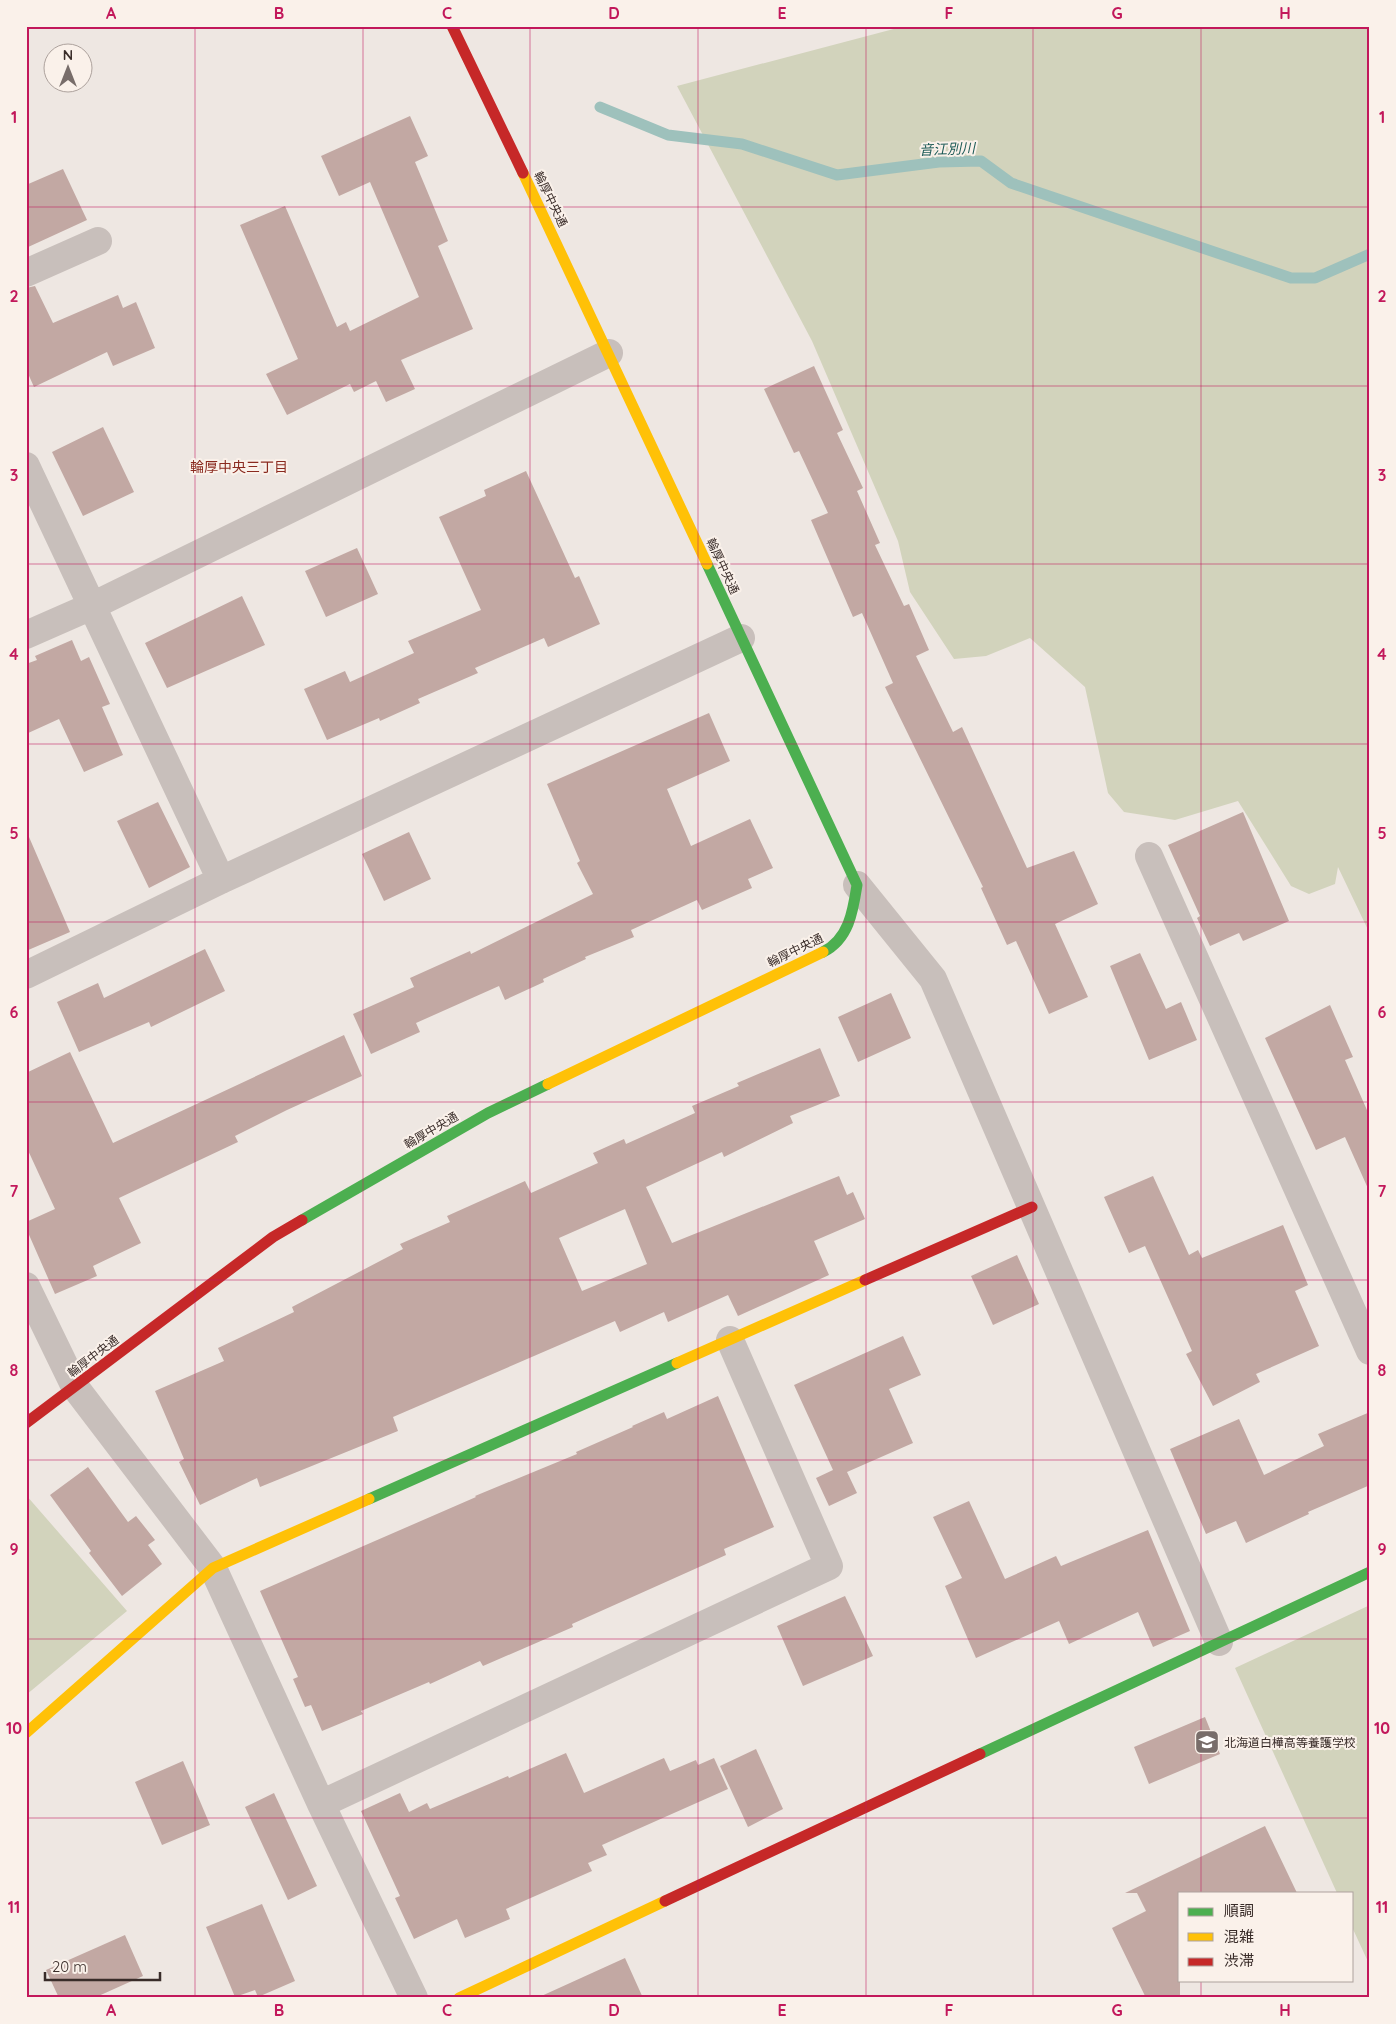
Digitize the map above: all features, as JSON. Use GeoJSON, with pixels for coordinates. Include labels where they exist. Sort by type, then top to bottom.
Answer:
{"type":"FeatureCollection","features":[{"type":"Feature","properties":{"kind":"street","name":"輪厚中央通"},"geometry":{"type":"LineString","coordinates":[[26,1423],[273,1238],[488,1113],[835,946],[852,918],[857,885],[609,353],[452,26]]}},
{"type":"Feature","properties":{"kind":"street"},"geometry":{"type":"LineString","coordinates":[[26,273],[98,241]]}},
{"type":"Feature","properties":{"kind":"street"},"geometry":{"type":"LineString","coordinates":[[26,635],[92,606],[609,353]]}},
{"type":"Feature","properties":{"kind":"street"},"geometry":{"type":"LineString","coordinates":[[26,466],[221,880]]}},
{"type":"Feature","properties":{"kind":"street"},"geometry":{"type":"LineString","coordinates":[[26,975],[221,880],[741,638]]}},
{"type":"Feature","properties":{"kind":"street"},"geometry":{"type":"LineString","coordinates":[[1149,856],[1370,1351]]}},
{"type":"Feature","properties":{"kind":"street"},"geometry":{"type":"LineString","coordinates":[[857,885],[933,979],[1219,1642]]}},
{"type":"Feature","properties":{"kind":"street"},"geometry":{"type":"LineString","coordinates":[[26,1733],[213,1568],[1032,1207]]}},
{"type":"Feature","properties":{"kind":"street"},"geometry":{"type":"LineString","coordinates":[[26,1286],[74,1387],[213,1568],[321,1804],[414,1998]]}},
{"type":"Feature","properties":{"kind":"street"},"geometry":{"type":"LineString","coordinates":[[321,1804],[829,1566],[730,1340]]}},
{"type":"Feature","properties":{"kind":"street"},"geometry":{"type":"LineString","coordinates":[[460,1998],[1370,1572]]}},
{"type":"Feature","properties":{"kind":"green space"},"geometry":{"type":"Polygon","coordinates":[[[905,26],[1370,26],[1370,934],[1338,867],[1335,884],[1309,894],[1291,886],[1238,801],[1175,820],[1124,812],[1108,793],[1085,687],[1030,638],[986,656],[954,659],[910,592],[898,541],[812,341],[677,86],[905,26]]]}},
{"type":"Feature","properties":{"kind":"green space"},"geometry":{"type":"Polygon","coordinates":[[[26,1495],[127,1611],[26,1695],[26,1495]]]}},
{"type":"Feature","properties":{"kind":"green space"},"geometry":{"type":"Polygon","coordinates":[[[1370,1605],[1370,1966],[1354,1931],[1354,1892],[1337,1892],[1235,1668],[1370,1605]]]}},
{"type":"Feature","properties":{"kind":"building"},"geometry":{"type":"Polygon","coordinates":[[[410,116],[428,156],[415,162],[448,241],[438,246],[473,329],[401,360],[415,389],[386,402],[376,381],[354,392],[350,384],[287,415],[266,374],[298,359],[240,225],[285,206],[337,327],[346,322],[350,331],[419,297],[370,182],[339,196],[321,156],[410,116]]]}},
{"type":"Feature","properties":{"kind":"building"},"geometry":{"type":"Polygon","coordinates":[[[63,169],[87,220],[26,248],[26,185],[63,169]]]}},
{"type":"Feature","properties":{"kind":"building"},"geometry":{"type":"Polygon","coordinates":[[[35,286],[53,323],[118,295],[123,308],[136,302],[155,348],[113,366],[107,352],[34,387],[26,369],[26,288],[35,286]]]}},
{"type":"Feature","properties":{"kind":"building"},"geometry":{"type":"Polygon","coordinates":[[[814,366],[843,430],[837,433],[863,488],[857,491],[880,543],[875,545],[904,606],[909,604],[929,650],[916,656],[953,732],[962,727],[1027,868],[1074,851],[1098,904],[1055,924],[1088,997],[1049,1014],[1016,941],[1007,945],[981,888],[983,887],[885,687],[893,683],[862,613],[853,617],[811,520],[828,513],[799,451],[794,453],[764,389],[814,366]]]}},
{"type":"Feature","properties":{"kind":"building"},"geometry":{"type":"Polygon","coordinates":[[[103,427],[134,492],[83,516],[52,452],[103,427]]]}},
{"type":"Feature","properties":{"kind":"building"},"geometry":{"type":"Polygon","coordinates":[[[526,471],[575,578],[579,576],[600,624],[548,647],[544,638],[475,668],[478,673],[418,699],[420,703],[380,721],[379,718],[327,740],[304,689],[345,671],[350,682],[414,653],[408,641],[481,610],[439,517],[486,496],[484,490],[526,471]]]}},
{"type":"Feature","properties":{"kind":"building"},"geometry":{"type":"Polygon","coordinates":[[[357,548],[378,594],[326,617],[305,571],[357,548]]]}},
{"type":"Feature","properties":{"kind":"building"},"geometry":{"type":"Polygon","coordinates":[[[242,596],[265,645],[167,688],[145,643],[242,596]]]}},
{"type":"Feature","properties":{"kind":"building"},"geometry":{"type":"Polygon","coordinates":[[[72,640],[81,661],[89,657],[110,704],[102,707],[123,755],[84,772],[59,719],[26,734],[26,664],[37,660],[35,656],[72,640]]]}},
{"type":"Feature","properties":{"kind":"building"},"geometry":{"type":"Polygon","coordinates":[[[709,713],[730,761],[667,789],[691,846],[750,819],[773,868],[748,879],[752,888],[702,910],[697,900],[631,930],[634,937],[585,957],[586,959],[543,979],[544,982],[505,1000],[499,986],[416,1023],[420,1032],[371,1054],[353,1014],[414,987],[410,978],[470,951],[471,954],[593,894],[577,863],[580,861],[547,784],[709,713]]]}},
{"type":"Feature","properties":{"kind":"building"},"geometry":{"type":"Polygon","coordinates":[[[158,802],[190,867],[149,888],[117,821],[158,802]]]}},
{"type":"Feature","properties":{"kind":"building"},"geometry":{"type":"Polygon","coordinates":[[[1243,812],[1289,921],[1243,941],[1239,933],[1210,946],[1197,918],[1200,916],[1168,845],[1243,812]]]}},
{"type":"Feature","properties":{"kind":"building"},"geometry":{"type":"Polygon","coordinates":[[[26,830],[70,932],[26,951],[26,830]]]}},
{"type":"Feature","properties":{"kind":"building"},"geometry":{"type":"Polygon","coordinates":[[[409,832],[431,879],[384,901],[362,854],[409,832]]]}},
{"type":"Feature","properties":{"kind":"building"},"geometry":{"type":"Polygon","coordinates":[[[205,949],[225,991],[151,1027],[149,1022],[79,1052],[57,1002],[98,983],[104,998],[205,949]]]}},
{"type":"Feature","properties":{"kind":"building"},"geometry":{"type":"Polygon","coordinates":[[[1140,953],[1166,1009],[1181,1002],[1197,1040],[1149,1060],[1110,966],[1140,953]]]}},
{"type":"Feature","properties":{"kind":"building"},"geometry":{"type":"Polygon","coordinates":[[[891,993],[911,1038],[858,1062],[838,1017],[891,993]]]}},
{"type":"Feature","properties":{"kind":"building"},"geometry":{"type":"Polygon","coordinates":[[[1330,1005],[1353,1057],[1345,1060],[1370,1117],[1370,1193],[1345,1137],[1316,1150],[1265,1038],[1330,1005]]]}},
{"type":"Feature","properties":{"kind":"building"},"geometry":{"type":"Polygon","coordinates":[[[344,1035],[362,1076],[235,1136],[238,1142],[119,1198],[141,1243],[93,1266],[97,1276],[55,1294],[26,1228],[26,1222],[55,1209],[26,1146],[26,1073],[70,1052],[113,1143],[344,1035]]]}},
{"type":"Feature","properties":{"kind":"building"},"geometry":{"type":"Polygon","coordinates":[[[820,1048],[840,1096],[790,1116],[793,1123],[724,1157],[722,1152],[646,1187],[672,1243],[839,1176],[847,1195],[853,1192],[865,1219],[814,1241],[829,1275],[738,1316],[728,1295],[668,1322],[664,1312],[620,1332],[615,1321],[393,1417],[398,1431],[260,1487],[257,1478],[200,1505],[179,1462],[184,1459],[155,1391],[224,1361],[218,1348],[294,1312],[292,1307],[403,1249],[400,1244],[450,1222],[447,1216],[525,1181],[531,1193],[598,1163],[593,1153],[624,1139],[626,1144],[695,1113],[692,1106],[739,1086],[737,1083],[820,1048]],[[625,1209],[559,1238],[582,1291],[647,1264],[625,1209]]]}},
{"type":"Feature","properties":{"kind":"building"},"geometry":{"type":"Polygon","coordinates":[[[1153,1176],[1189,1255],[1198,1250],[1202,1258],[1283,1225],[1308,1285],[1295,1291],[1319,1346],[1256,1374],[1260,1382],[1213,1406],[1186,1354],[1192,1351],[1145,1246],[1129,1253],[1104,1197],[1153,1176]]]}},
{"type":"Feature","properties":{"kind":"building"},"geometry":{"type":"Polygon","coordinates":[[[1017,1255],[1039,1304],[993,1325],[971,1276],[1017,1255]]]}},
{"type":"Feature","properties":{"kind":"building"},"geometry":{"type":"Polygon","coordinates":[[[903,1336],[921,1375],[889,1389],[913,1443],[847,1472],[857,1493],[829,1506],[816,1478],[833,1470],[794,1385],[903,1336]]]}},
{"type":"Feature","properties":{"kind":"building"},"geometry":{"type":"Polygon","coordinates":[[[718,1396],[774,1527],[724,1549],[726,1555],[572,1624],[573,1627],[483,1666],[480,1661],[430,1684],[429,1682],[361,1711],[363,1714],[322,1731],[311,1705],[305,1707],[293,1679],[298,1677],[260,1591],[475,1496],[577,1454],[576,1452],[664,1412],[667,1419],[718,1396]]]}},
{"type":"Feature","properties":{"kind":"building"},"geometry":{"type":"Polygon","coordinates":[[[1370,1412],[1370,1485],[1308,1512],[1309,1514],[1246,1543],[1236,1521],[1206,1534],[1170,1449],[1239,1419],[1264,1475],[1324,1446],[1318,1434],[1370,1412]]]}},
{"type":"Feature","properties":{"kind":"building"},"geometry":{"type":"Polygon","coordinates":[[[88,1467],[128,1522],[136,1516],[155,1540],[148,1545],[162,1564],[122,1596],[89,1553],[91,1551],[50,1495],[88,1467]]]}},
{"type":"Feature","properties":{"kind":"building"},"geometry":{"type":"Polygon","coordinates":[[[969,1501],[1005,1579],[1056,1556],[1061,1566],[1148,1530],[1190,1631],[1153,1647],[1138,1612],[1069,1644],[1059,1621],[976,1658],[945,1586],[962,1578],[933,1517],[969,1501]]]}},
{"type":"Feature","properties":{"kind":"building"},"geometry":{"type":"Polygon","coordinates":[[[845,1596],[873,1656],[803,1686],[777,1626],[845,1596]]]}},
{"type":"Feature","properties":{"kind":"building"},"geometry":{"type":"Polygon","coordinates":[[[1205,1717],[1220,1754],[1149,1784],[1134,1747],[1205,1717]]]}},
{"type":"Feature","properties":{"kind":"building"},"geometry":{"type":"Polygon","coordinates":[[[756,1749],[783,1809],[748,1827],[720,1766],[756,1749]]]}},
{"type":"Feature","properties":{"kind":"building"},"geometry":{"type":"Polygon","coordinates":[[[566,1753],[584,1793],[664,1758],[670,1771],[696,1760],[698,1765],[714,1758],[728,1789],[602,1845],[607,1855],[588,1863],[592,1871],[506,1909],[510,1919],[465,1938],[457,1919],[414,1939],[395,1898],[400,1896],[361,1811],[400,1793],[409,1812],[427,1803],[430,1809],[566,1753]]]}},
{"type":"Feature","properties":{"kind":"building"},"geometry":{"type":"Polygon","coordinates":[[[183,1761],[210,1825],[162,1845],[135,1782],[183,1761]]]}},
{"type":"Feature","properties":{"kind":"building"},"geometry":{"type":"Polygon","coordinates":[[[274,1793],[317,1886],[288,1900],[245,1807],[274,1793]]]}},
{"type":"Feature","properties":{"kind":"building"},"geometry":{"type":"Polygon","coordinates":[[[1265,1826],[1297,1892],[1178,1892],[1178,1982],[1180,1982],[1180,1998],[1146,1998],[1112,1928],[1146,1911],[1137,1893],[1125,1893],[1265,1826]]]}},
{"type":"Feature","properties":{"kind":"building"},"geometry":{"type":"Polygon","coordinates":[[[262,1904],[295,1981],[258,1997],[255,1990],[235,1997],[206,1927],[262,1904]]]}},
{"type":"Feature","properties":{"kind":"building"},"geometry":{"type":"Polygon","coordinates":[[[125,1935],[143,1976],[94,1998],[59,1998],[46,1970],[125,1935]]]}},
{"type":"Feature","properties":{"kind":"building"},"geometry":{"type":"Polygon","coordinates":[[[625,1958],[643,1998],[537,1998],[625,1958]]]}},
{"type":"Feature","properties":{"kind":"waterway","name":"音江別川"},"geometry":{"type":"LineString","coordinates":[[600,107],[668,135],[742,144],[837,175],[939,162],[981,161],[1011,183],[1291,278],[1315,278],[1370,254]]}},
{"type":"Feature","properties":{"kind":"traffic: fast"},"geometry":{"type":"LineString","coordinates":[[707,564],[857,885],[854,905],[844,932],[839,940],[823,952]]}},
{"type":"Feature","properties":{"kind":"traffic: fast"},"geometry":{"type":"LineString","coordinates":[[302,1220],[488,1113],[548,1084]]}},
{"type":"Feature","properties":{"kind":"traffic: fast"},"geometry":{"type":"LineString","coordinates":[[369,1499],[677,1363]]}},
{"type":"Feature","properties":{"kind":"traffic: fast"},"geometry":{"type":"LineString","coordinates":[[980,1754],[1370,1572]]}},
{"type":"Feature","properties":{"kind":"traffic: slow"},"geometry":{"type":"LineString","coordinates":[[523,173],[707,564]]}},
{"type":"Feature","properties":{"kind":"traffic: slow"},"geometry":{"type":"LineString","coordinates":[[548,1084],[823,952]]}},
{"type":"Feature","properties":{"kind":"traffic: slow"},"geometry":{"type":"LineString","coordinates":[[677,1363],[865,1280]]}},
{"type":"Feature","properties":{"kind":"traffic: slow"},"geometry":{"type":"LineString","coordinates":[[26,1733],[213,1568],[369,1499]]}},
{"type":"Feature","properties":{"kind":"traffic: slow"},"geometry":{"type":"LineString","coordinates":[[459,1998],[665,1901]]}},
{"type":"Feature","properties":{"kind":"traffic: jam"},"geometry":{"type":"LineString","coordinates":[[452,26],[523,173]]}},
{"type":"Feature","properties":{"kind":"traffic: jam"},"geometry":{"type":"LineString","coordinates":[[865,1280],[1032,1207]]}},
{"type":"Feature","properties":{"kind":"traffic: jam"},"geometry":{"type":"LineString","coordinates":[[26,1423],[273,1237],[302,1220]]}},
{"type":"Feature","properties":{"kind":"traffic: jam"},"geometry":{"type":"LineString","coordinates":[[665,1901],[980,1754]]}},
{"type":"Feature","properties":{"kind":"place","name":"北海道白樺高等養護学校"},"geometry":{"type":"Point","coordinates":[1207,1742]}},
{"type":"Feature","properties":{"kind":"district","name":"輪厚中央三丁目"},"geometry":{"type":"Point","coordinates":[239,467]}}]}
